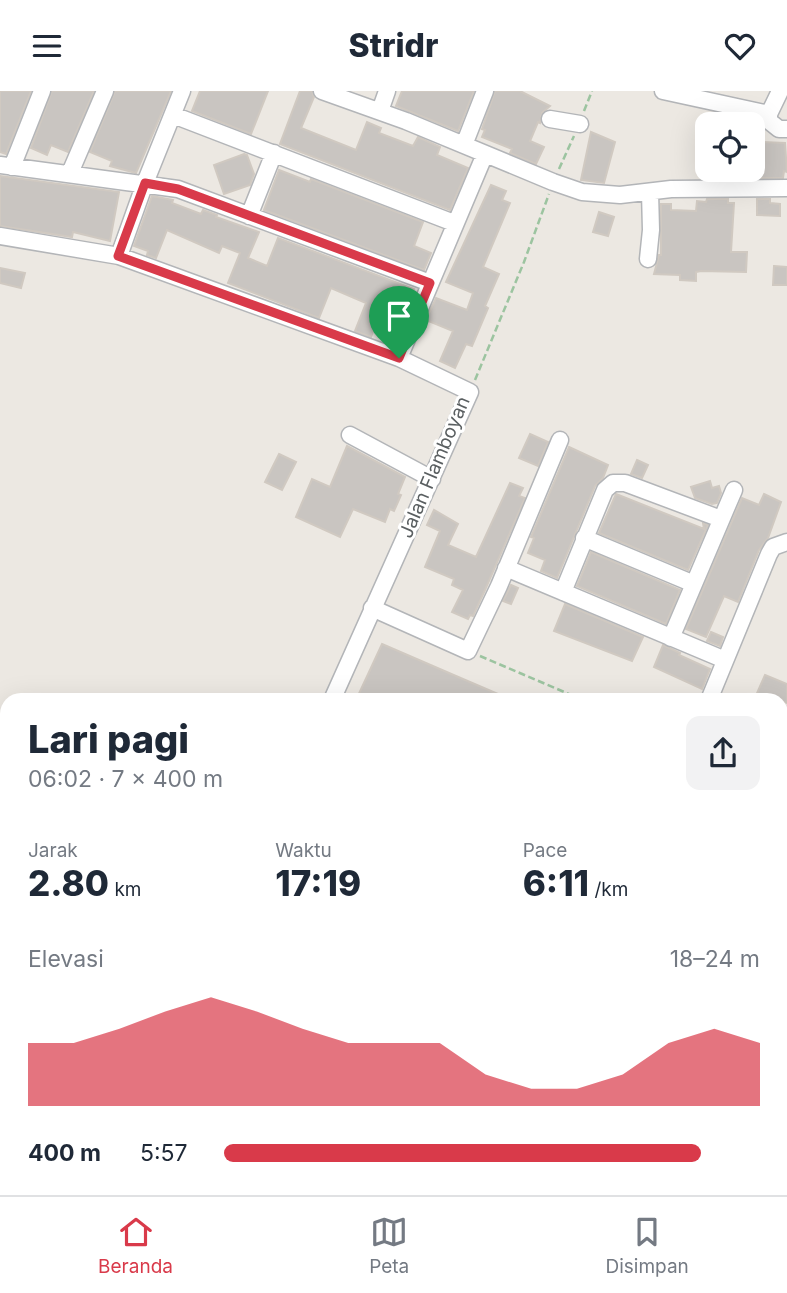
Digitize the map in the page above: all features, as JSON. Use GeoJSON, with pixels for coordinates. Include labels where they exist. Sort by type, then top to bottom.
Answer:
{"type":"FeatureCollection","features":[{"type":"Feature","properties":{"kind":"street"},"geometry":{"type":"LineString","coordinates":[[42,91],[6,166],[178,189],[430,283]]}},
{"type":"Feature","properties":{"kind":"street"},"geometry":{"type":"LineString","coordinates":[[70,173],[105,91]]}},
{"type":"Feature","properties":{"kind":"street"},"geometry":{"type":"LineString","coordinates":[[118,256],[182,91]]}},
{"type":"Feature","properties":{"kind":"street"},"geometry":{"type":"LineString","coordinates":[[323,91],[464,145],[496,154],[553,182],[582,192],[601,195],[671,190],[787,188]]}},
{"type":"Feature","properties":{"kind":"street"},"geometry":{"type":"LineString","coordinates":[[380,111],[387,91]]}},
{"type":"Feature","properties":{"kind":"street"},"geometry":{"type":"LineString","coordinates":[[464,145],[485,91]]}},
{"type":"Feature","properties":{"kind":"street"},"geometry":{"type":"LineString","coordinates":[[663,91],[769,114]]}},
{"type":"Feature","properties":{"kind":"street"},"geometry":{"type":"LineString","coordinates":[[780,91],[769,114],[769,121],[779,129],[787,129]]}},
{"type":"Feature","properties":{"kind":"street"},"geometry":{"type":"LineString","coordinates":[[173,115],[454,223]]}},
{"type":"Feature","properties":{"kind":"street"},"geometry":{"type":"LineString","coordinates":[[550,118],[580,124]]}},
{"type":"Feature","properties":{"kind":"street"},"geometry":{"type":"LineString","coordinates":[[249,216],[274,153]]}},
{"type":"Feature","properties":{"kind":"street"},"geometry":{"type":"LineString","coordinates":[[399,358],[454,223],[496,154]]}},
{"type":"Feature","properties":{"kind":"street"},"geometry":{"type":"LineString","coordinates":[[648,259],[651,230],[650,192]]}},
{"type":"Feature","properties":{"kind":"street","name":"Jalan Flamboyan"},"geometry":{"type":"LineString","coordinates":[[0,236],[118,256],[399,358],[470,392],[335,693]]}},
{"type":"Feature","properties":{"kind":"street"},"geometry":{"type":"LineString","coordinates":[[350,435],[432,479]]}},
{"type":"Feature","properties":{"kind":"street"},"geometry":{"type":"LineString","coordinates":[[372,608],[468,651],[560,440]]}},
{"type":"Feature","properties":{"kind":"street"},"geometry":{"type":"LineString","coordinates":[[563,592],[605,490],[618,481],[721,519]]}},
{"type":"Feature","properties":{"kind":"street"},"geometry":{"type":"LineString","coordinates":[[671,638],[734,489]]}},
{"type":"Feature","properties":{"kind":"street"},"geometry":{"type":"LineString","coordinates":[[584,538],[694,584]]}},
{"type":"Feature","properties":{"kind":"street"},"geometry":{"type":"LineString","coordinates":[[712,693],[769,554],[774,547],[787,542]]}},
{"type":"Feature","properties":{"kind":"street"},"geometry":{"type":"LineString","coordinates":[[506,568],[725,660]]}},
{"type":"Feature","properties":{"kind":"path"},"geometry":{"type":"LineString","coordinates":[[470,392],[592,91]]}},
{"type":"Feature","properties":{"kind":"path"},"geometry":{"type":"LineString","coordinates":[[468,651],[567,693]]}},
{"type":"Feature","properties":{"kind":"building"},"geometry":{"type":"Polygon","coordinates":[[[0,91],[31,91],[6,154],[0,152],[0,91]]]}},
{"type":"Feature","properties":{"kind":"building"},"geometry":{"type":"Polygon","coordinates":[[[52,91],[94,91],[68,152],[51,145],[47,155],[31,148],[52,91]]]}},
{"type":"Feature","properties":{"kind":"building"},"geometry":{"type":"Polygon","coordinates":[[[115,91],[171,91],[136,173],[110,166],[112,161],[90,152],[115,91]]]}},
{"type":"Feature","properties":{"kind":"building"},"geometry":{"type":"Polygon","coordinates":[[[200,91],[268,91],[251,134],[192,111],[200,91]]]}},
{"type":"Feature","properties":{"kind":"building"},"geometry":{"type":"Polygon","coordinates":[[[300,91],[312,91],[314,97],[301,128],[356,150],[367,122],[381,128],[379,133],[413,146],[418,137],[440,147],[437,155],[468,168],[450,210],[280,144],[300,91]]]}},
{"type":"Feature","properties":{"kind":"building"},"geometry":{"type":"Polygon","coordinates":[[[402,91],[474,91],[458,131],[396,106],[402,91]]]}},
{"type":"Feature","properties":{"kind":"building"},"geometry":{"type":"Polygon","coordinates":[[[495,91],[520,91],[550,106],[542,113],[540,123],[538,122],[530,141],[544,147],[536,164],[510,153],[512,149],[482,137],[485,130],[482,129],[495,91]]]}},
{"type":"Feature","properties":{"kind":"building"},"geometry":{"type":"Polygon","coordinates":[[[591,132],[615,142],[604,183],[581,180],[591,132]]]}},
{"type":"Feature","properties":{"kind":"building"},"geometry":{"type":"Polygon","coordinates":[[[765,142],[785,143],[787,172],[784,171],[783,178],[765,178],[765,142]]]}},
{"type":"Feature","properties":{"kind":"building"},"geometry":{"type":"Polygon","coordinates":[[[247,155],[254,174],[250,185],[224,194],[214,165],[247,155]]]}},
{"type":"Feature","properties":{"kind":"building"},"geometry":{"type":"Polygon","coordinates":[[[279,170],[310,182],[311,179],[423,222],[414,246],[431,253],[424,270],[264,210],[279,170]]]}},
{"type":"Feature","properties":{"kind":"building"},"geometry":{"type":"Polygon","coordinates":[[[0,176],[119,192],[110,241],[73,232],[72,237],[0,226],[0,176]]]}},
{"type":"Feature","properties":{"kind":"building"},"geometry":{"type":"Polygon","coordinates":[[[491,185],[506,191],[502,200],[510,203],[483,267],[499,274],[472,346],[466,344],[455,368],[440,361],[453,331],[426,320],[436,298],[467,310],[473,293],[446,282],[491,185]]]}},
{"type":"Feature","properties":{"kind":"building"},"geometry":{"type":"Polygon","coordinates":[[[152,196],[173,200],[172,203],[201,214],[203,210],[259,232],[248,258],[267,266],[278,238],[414,289],[396,337],[374,329],[371,337],[355,331],[366,303],[331,288],[319,318],[228,283],[240,253],[222,246],[219,253],[167,230],[156,258],[147,255],[148,251],[134,246],[152,196]]]}},
{"type":"Feature","properties":{"kind":"building"},"geometry":{"type":"Polygon","coordinates":[[[707,199],[728,199],[728,203],[734,203],[731,252],[747,252],[746,272],[701,271],[696,272],[696,281],[680,280],[680,275],[654,274],[661,255],[661,204],[671,204],[671,210],[696,211],[697,201],[706,202],[707,199]]]}},
{"type":"Feature","properties":{"kind":"building"},"geometry":{"type":"Polygon","coordinates":[[[757,199],[770,199],[770,203],[780,204],[780,216],[757,215],[757,199]]]}},
{"type":"Feature","properties":{"kind":"building"},"geometry":{"type":"Polygon","coordinates":[[[599,212],[614,217],[608,236],[593,232],[599,212]]]}},
{"type":"Feature","properties":{"kind":"building"},"geometry":{"type":"Polygon","coordinates":[[[774,266],[787,267],[787,285],[773,285],[774,266]]]}},
{"type":"Feature","properties":{"kind":"building"},"geometry":{"type":"Polygon","coordinates":[[[0,268],[25,273],[21,288],[0,283],[0,268]]]}},
{"type":"Feature","properties":{"kind":"building"},"geometry":{"type":"Polygon","coordinates":[[[530,434],[548,442],[538,466],[519,458],[530,434]]]}},
{"type":"Feature","properties":{"kind":"building"},"geometry":{"type":"Polygon","coordinates":[[[347,446],[405,477],[394,511],[390,509],[385,522],[353,509],[340,537],[296,517],[312,479],[330,487],[347,446]]]}},
{"type":"Feature","properties":{"kind":"building"},"geometry":{"type":"Polygon","coordinates":[[[569,447],[608,465],[603,478],[595,486],[557,578],[541,571],[545,560],[528,553],[534,538],[531,537],[569,447]]]}},
{"type":"Feature","properties":{"kind":"building"},"geometry":{"type":"Polygon","coordinates":[[[279,454],[296,462],[282,490],[265,482],[279,454]]]}},
{"type":"Feature","properties":{"kind":"building"},"geometry":{"type":"Polygon","coordinates":[[[637,460],[648,465],[642,478],[631,474],[637,460]]]}},
{"type":"Feature","properties":{"kind":"building"},"geometry":{"type":"Polygon","coordinates":[[[710,481],[712,488],[719,486],[721,493],[717,503],[712,504],[695,498],[691,487],[710,481]]]}},
{"type":"Feature","properties":{"kind":"building"},"geometry":{"type":"Polygon","coordinates":[[[510,483],[523,488],[519,496],[525,498],[473,616],[470,615],[468,619],[452,612],[463,590],[452,585],[454,579],[425,567],[440,531],[427,525],[434,510],[458,524],[448,545],[476,557],[510,483]]]}},
{"type":"Feature","properties":{"kind":"building"},"geometry":{"type":"Polygon","coordinates":[[[616,494],[704,529],[703,523],[708,525],[688,570],[599,533],[616,494]]]}},
{"type":"Feature","properties":{"kind":"building"},"geometry":{"type":"Polygon","coordinates":[[[764,494],[781,502],[768,538],[759,550],[738,602],[724,596],[706,637],[686,629],[742,498],[759,505],[764,494]]]}},
{"type":"Feature","properties":{"kind":"building"},"geometry":{"type":"Polygon","coordinates":[[[591,552],[680,590],[666,624],[577,586],[591,552]]]}},
{"type":"Feature","properties":{"kind":"building"},"geometry":{"type":"Polygon","coordinates":[[[511,585],[518,588],[511,604],[503,601],[511,585]]]}},
{"type":"Feature","properties":{"kind":"building"},"geometry":{"type":"Polygon","coordinates":[[[565,604],[643,637],[632,661],[554,631],[565,604]]]}},
{"type":"Feature","properties":{"kind":"building"},"geometry":{"type":"Polygon","coordinates":[[[711,632],[723,637],[720,646],[707,641],[711,632]]]}},
{"type":"Feature","properties":{"kind":"building"},"geometry":{"type":"Polygon","coordinates":[[[382,644],[496,693],[359,693],[382,644]]]}},
{"type":"Feature","properties":{"kind":"building"},"geometry":{"type":"Polygon","coordinates":[[[663,645],[710,669],[702,689],[654,667],[663,645]]]}},
{"type":"Feature","properties":{"kind":"building"},"geometry":{"type":"Polygon","coordinates":[[[765,675],[787,684],[787,693],[757,693],[765,675]]]}},
{"type":"Feature","properties":{"kind":"route"},"geometry":{"type":"LineString","coordinates":[[145,183],[178,189],[430,283],[399,358],[118,256],[145,183]]}}]}
